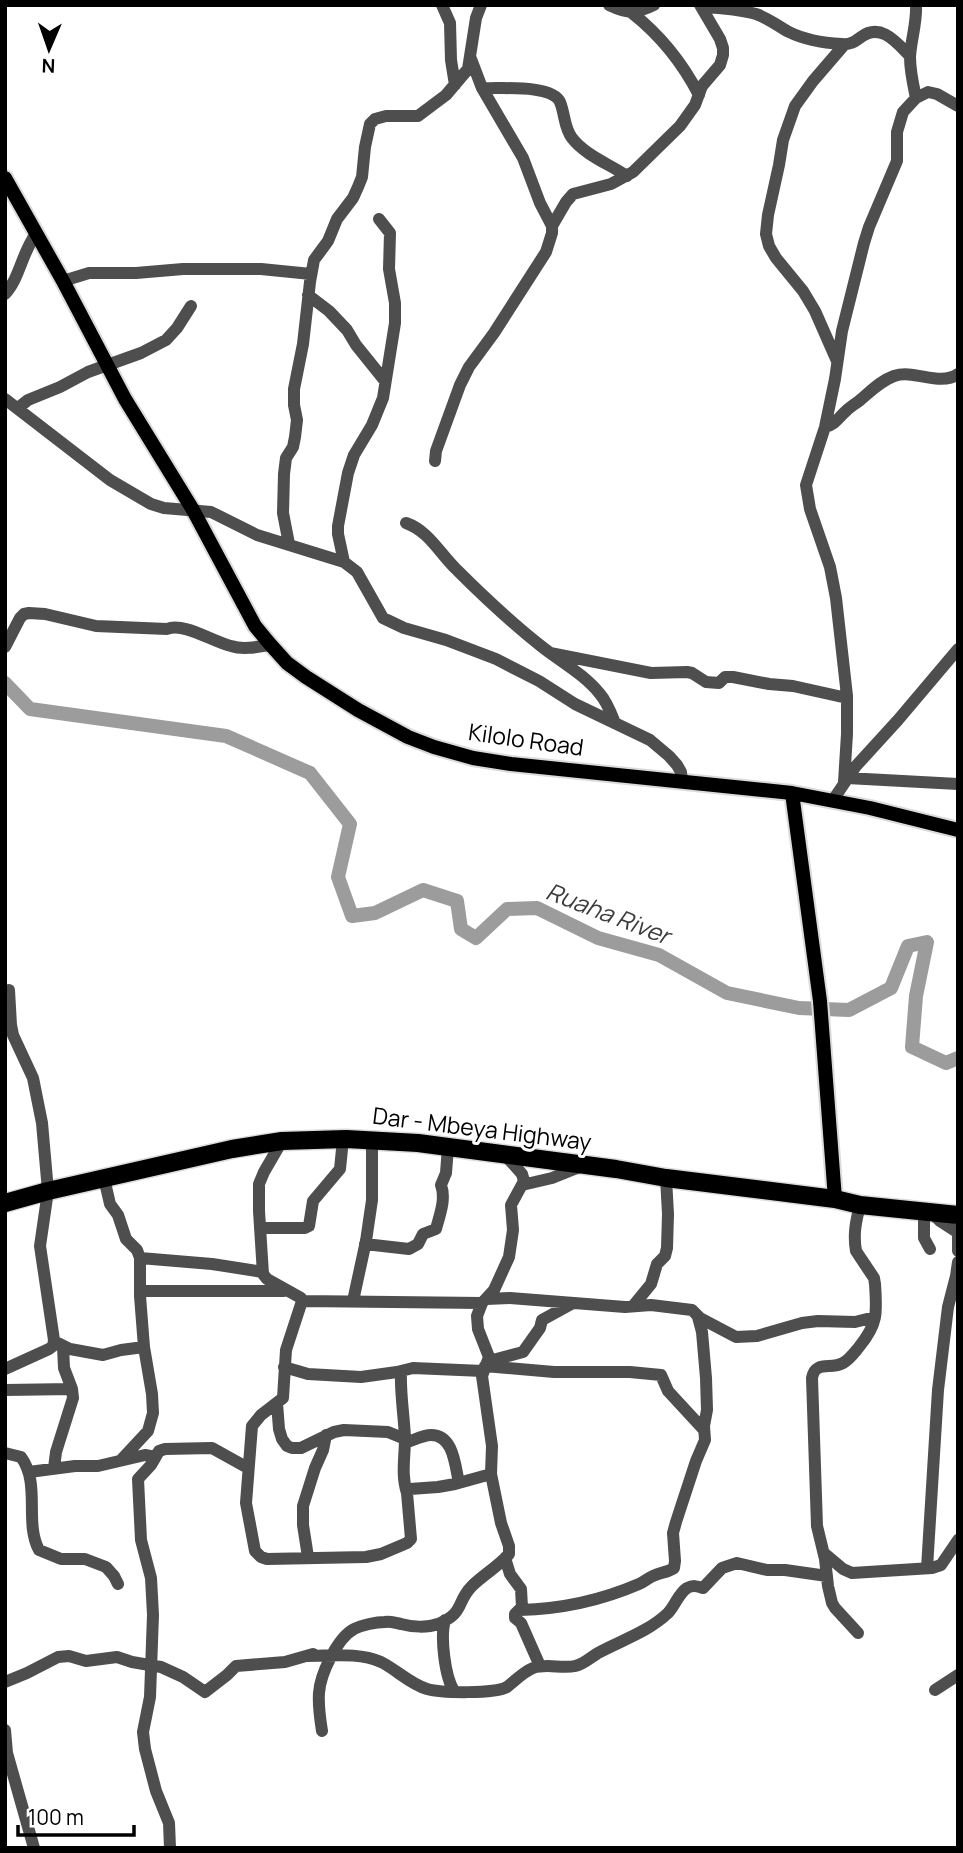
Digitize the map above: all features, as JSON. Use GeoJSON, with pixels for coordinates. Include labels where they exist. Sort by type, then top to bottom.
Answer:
{"type":"FeatureCollection","features":[{"type":"Feature","properties":{"kind":"highway","name":"Dar - Mbeya Highway"},"geometry":{"type":"LineString","coordinates":[[5,1203],[232,1149],[282,1141],[372,1139],[835,1199],[860,1205],[958,1215]]}},
{"type":"Feature","properties":{"kind":"main road","name":"Kilolo Road"},"geometry":{"type":"LineString","coordinates":[[5,178],[64,281],[138,422],[192,510],[255,626],[287,663],[358,710],[408,737],[473,758],[792,793],[958,830]]}},
{"type":"Feature","properties":{"kind":"main road"},"geometry":{"type":"LineString","coordinates":[[792,793],[820,1001],[835,1199]]}},
{"type":"Feature","properties":{"kind":"street"},"geometry":{"type":"LineString","coordinates":[[442,5],[450,23],[455,85]]}},
{"type":"Feature","properties":{"kind":"street"},"geometry":{"type":"LineString","coordinates":[[289,544],[283,513],[284,474],[286,458],[293,447],[295,437],[295,389],[314,260],[328,241],[337,219],[358,187],[370,124],[386,116],[418,116],[446,95],[468,69],[475,18],[481,5]]}},
{"type":"Feature","properties":{"kind":"street"},"geometry":{"type":"LineString","coordinates":[[609,5],[632,13],[654,5]]}},
{"type":"Feature","properties":{"kind":"street"},"geometry":{"type":"LineString","coordinates":[[916,5],[916,27],[910,56],[916,98]]}},
{"type":"Feature","properties":{"kind":"street"},"geometry":{"type":"LineString","coordinates":[[701,6],[728,8],[757,15],[798,36],[844,45],[867,33],[878,31],[896,41],[910,56]]}},
{"type":"Feature","properties":{"kind":"street"},"geometry":{"type":"LineString","coordinates":[[435,461],[436,451],[460,384],[546,252],[552,226],[566,202],[573,194],[611,184],[633,172],[680,126],[702,86],[720,65],[723,48],[701,6]]}},
{"type":"Feature","properties":{"kind":"street"},"geometry":{"type":"LineString","coordinates":[[632,13],[658,36],[699,95]]}},
{"type":"Feature","properties":{"kind":"street"},"geometry":{"type":"LineString","coordinates":[[838,361],[816,311],[776,258],[769,247],[766,234],[783,140],[795,106],[844,45]]}},
{"type":"Feature","properties":{"kind":"street"},"geometry":{"type":"LineString","coordinates":[[471,58],[481,88],[523,158],[552,226]]}},
{"type":"Feature","properties":{"kind":"street"},"geometry":{"type":"LineString","coordinates":[[481,88],[550,92],[560,103],[568,132],[574,141],[627,176]]}},
{"type":"Feature","properties":{"kind":"street"},"geometry":{"type":"LineString","coordinates":[[846,780],[847,698],[836,598],[830,567],[810,509],[806,485],[825,427],[842,331],[864,243],[897,161],[897,132],[903,112],[916,98],[928,92],[958,106]]}},
{"type":"Feature","properties":{"kind":"street"},"geometry":{"type":"LineString","coordinates":[[344,562],[338,526],[348,473],[383,398],[395,323],[395,303],[388,269],[390,233],[379,219]]}},
{"type":"Feature","properties":{"kind":"street"},"geometry":{"type":"LineString","coordinates":[[5,294],[11,287],[36,233]]}},
{"type":"Feature","properties":{"kind":"street"},"geometry":{"type":"LineString","coordinates":[[64,281],[89,273],[183,269],[261,269],[311,274]]}},
{"type":"Feature","properties":{"kind":"street"},"geometry":{"type":"LineString","coordinates":[[308,295],[342,324],[385,381]]}},
{"type":"Feature","properties":{"kind":"street"},"geometry":{"type":"LineString","coordinates":[[18,408],[28,400],[166,340],[191,306]]}},
{"type":"Feature","properties":{"kind":"street"},"geometry":{"type":"LineString","coordinates":[[825,427],[835,424],[877,385],[896,375],[938,379],[958,374]]}},
{"type":"Feature","properties":{"kind":"street"},"geometry":{"type":"LineString","coordinates":[[5,398],[110,480],[158,507],[211,512],[244,530],[344,562],[357,572],[383,618],[404,628],[496,659],[540,681],[575,704],[649,740],[669,756],[681,772],[682,782]]}},
{"type":"Feature","properties":{"kind":"street"},"geometry":{"type":"LineString","coordinates":[[406,523],[421,530],[456,570],[498,609],[550,653],[575,670],[602,696],[615,723]]}},
{"type":"Feature","properties":{"kind":"street"},"geometry":{"type":"LineString","coordinates":[[5,647],[20,618],[24,614],[36,612],[96,626],[167,629],[176,627],[237,648],[270,645]]}},
{"type":"Feature","properties":{"kind":"street"},"geometry":{"type":"LineString","coordinates":[[832,800],[856,766],[958,649]]}},
{"type":"Feature","properties":{"kind":"street"},"geometry":{"type":"LineString","coordinates":[[550,653],[651,673],[687,672],[711,684],[719,683],[725,677],[733,677],[847,698]]}},
{"type":"Feature","properties":{"kind":"street"},"geometry":{"type":"LineString","coordinates":[[846,780],[958,784]]}},
{"type":"Feature","properties":{"kind":"street"},"geometry":{"type":"LineString","coordinates":[[9,990],[13,1035],[33,1078],[42,1123],[48,1191],[40,1241],[43,1271],[73,1398],[56,1452],[54,1468]]}},
{"type":"Feature","properties":{"kind":"street"},"geometry":{"type":"LineString","coordinates":[[260,1228],[309,1226],[313,1201],[340,1169],[342,1139]]}},
{"type":"Feature","properties":{"kind":"street"},"geometry":{"type":"LineString","coordinates":[[353,1301],[372,1200],[372,1139]]}},
{"type":"Feature","properties":{"kind":"street"},"geometry":{"type":"LineString","coordinates":[[282,1141],[260,1180],[263,1272],[267,1279],[302,1301]]}},
{"type":"Feature","properties":{"kind":"street"},"geometry":{"type":"LineString","coordinates":[[365,1244],[409,1249],[418,1244],[423,1234],[436,1229],[442,1209],[443,1193],[440,1185],[446,1173],[448,1147]]}},
{"type":"Feature","properties":{"kind":"street"},"geometry":{"type":"LineString","coordinates":[[322,1731],[319,1691],[335,1651],[349,1633],[355,1628],[387,1621],[402,1625],[429,1626],[444,1620],[457,1613],[473,1584],[509,1554],[491,1474],[492,1446],[482,1379],[489,1355],[478,1329],[477,1316],[484,1301],[494,1290],[509,1257],[513,1230],[511,1205],[524,1180],[506,1155]]}},
{"type":"Feature","properties":{"kind":"street"},"geometry":{"type":"LineString","coordinates":[[522,1185],[552,1178],[583,1165]]}},
{"type":"Feature","properties":{"kind":"street"},"geometry":{"type":"LineString","coordinates":[[104,1178],[110,1204],[118,1215],[126,1239],[136,1248],[140,1258],[140,1291],[152,1394],[152,1421],[143,1438],[121,1460]]}},
{"type":"Feature","properties":{"kind":"street"},"geometry":{"type":"LineString","coordinates":[[633,1306],[652,1284],[657,1264],[665,1256],[666,1178]]}},
{"type":"Feature","properties":{"kind":"street"},"geometry":{"type":"LineString","coordinates":[[858,1633],[835,1608],[817,1527],[812,1378],[813,1371],[819,1366],[842,1364],[850,1358],[870,1333],[875,1317],[874,1279],[855,1246],[854,1228],[860,1205]]}},
{"type":"Feature","properties":{"kind":"street"},"geometry":{"type":"LineString","coordinates":[[930,1249],[924,1238],[928,1212],[958,1232],[958,1251]]}},
{"type":"Feature","properties":{"kind":"street"},"geometry":{"type":"LineString","coordinates":[[140,1258],[212,1264],[263,1272]]}},
{"type":"Feature","properties":{"kind":"street"},"geometry":{"type":"LineString","coordinates":[[927,1568],[938,1390],[948,1307],[958,1262]]}},
{"type":"Feature","properties":{"kind":"street"},"geometry":{"type":"LineString","coordinates":[[140,1291],[288,1291]]}},
{"type":"Feature","properties":{"kind":"street"},"geometry":{"type":"LineString","coordinates":[[302,1301],[484,1301],[510,1298],[651,1305],[692,1310],[698,1317],[736,1337],[757,1336],[802,1323],[855,1322],[875,1317]]}},
{"type":"Feature","properties":{"kind":"street"},"geometry":{"type":"LineString","coordinates":[[302,1301],[287,1345],[283,1398],[252,1425],[246,1503],[255,1551],[261,1557],[373,1556],[407,1543],[411,1537],[403,1478],[405,1441],[401,1371]]}},
{"type":"Feature","properties":{"kind":"street"},"geometry":{"type":"LineString","coordinates":[[486,1366],[523,1352],[540,1328],[542,1320],[573,1303]]}},
{"type":"Feature","properties":{"kind":"street"},"geometry":{"type":"LineString","coordinates":[[540,1667],[515,1614],[520,1611],[571,1605],[611,1594],[674,1569],[673,1534],[705,1440],[706,1378],[698,1317]]}},
{"type":"Feature","properties":{"kind":"street"},"geometry":{"type":"LineString","coordinates":[[5,1369],[59,1344],[103,1355],[145,1347]]}},
{"type":"Feature","properties":{"kind":"street"},"geometry":{"type":"LineString","coordinates":[[284,1367],[308,1374],[361,1377],[426,1368],[486,1366],[554,1372],[630,1372],[661,1375],[667,1389],[704,1430]]}},
{"type":"Feature","properties":{"kind":"street"},"geometry":{"type":"LineString","coordinates":[[5,1390],[72,1389]]}},
{"type":"Feature","properties":{"kind":"street"},"geometry":{"type":"LineString","coordinates":[[277,1404],[282,1440],[292,1448],[301,1448],[338,1431],[352,1430],[392,1433],[405,1441],[428,1435],[445,1439],[459,1483]]}},
{"type":"Feature","properties":{"kind":"street"},"geometry":{"type":"LineString","coordinates":[[308,1558],[303,1506],[326,1435]]}},
{"type":"Feature","properties":{"kind":"street"},"geometry":{"type":"LineString","coordinates":[[170,1848],[169,1824],[156,1791],[143,1732],[149,1706],[153,1615],[151,1578],[141,1540],[138,1479],[159,1451],[165,1449],[209,1448],[248,1468]]}},
{"type":"Feature","properties":{"kind":"street"},"geometry":{"type":"LineString","coordinates":[[5,1453],[21,1457],[29,1472],[33,1536],[39,1550],[61,1559],[85,1559],[106,1567],[118,1584]]}},
{"type":"Feature","properties":{"kind":"street"},"geometry":{"type":"LineString","coordinates":[[29,1472],[98,1466],[145,1455],[155,1457]]}},
{"type":"Feature","properties":{"kind":"street"},"geometry":{"type":"LineString","coordinates":[[407,1493],[412,1488],[438,1487],[491,1474]]}},
{"type":"Feature","properties":{"kind":"street"},"geometry":{"type":"LineString","coordinates":[[824,1552],[843,1569],[852,1573],[936,1568],[958,1540]]}},
{"type":"Feature","properties":{"kind":"street"},"geometry":{"type":"LineString","coordinates":[[505,1558],[509,1574],[522,1592],[520,1611]]}},
{"type":"Feature","properties":{"kind":"street"},"geometry":{"type":"LineString","coordinates":[[5,1682],[62,1656],[86,1661],[117,1657],[151,1664],[183,1677],[205,1692],[236,1666],[285,1662],[335,1651],[380,1662],[427,1689],[486,1692],[505,1688],[530,1669],[580,1665],[653,1625],[671,1610],[688,1588],[705,1586],[729,1565],[744,1564],[767,1570],[827,1576]]}},
{"type":"Feature","properties":{"kind":"street"},"geometry":{"type":"LineString","coordinates":[[444,1620],[443,1640],[448,1678],[454,1691]]}},
{"type":"Feature","properties":{"kind":"street"},"geometry":{"type":"LineString","coordinates":[[935,1690],[958,1675]]}},
{"type":"Feature","properties":{"kind":"street"},"geometry":{"type":"LineString","coordinates":[[5,1730],[7,1753],[34,1848]]}},
{"type":"Feature","properties":{"kind":"waterway","name":"Ruaha River"},"geometry":{"type":"LineString","coordinates":[[5,683],[30,709],[226,736],[310,773],[350,824],[338,877],[352,916],[375,913],[423,890],[457,901],[461,929],[476,938],[507,909],[537,908],[598,938],[659,955],[727,993],[799,1008],[849,1010],[891,988],[908,946],[927,942],[916,996],[912,1047],[946,1063],[958,1058]]}}]}
